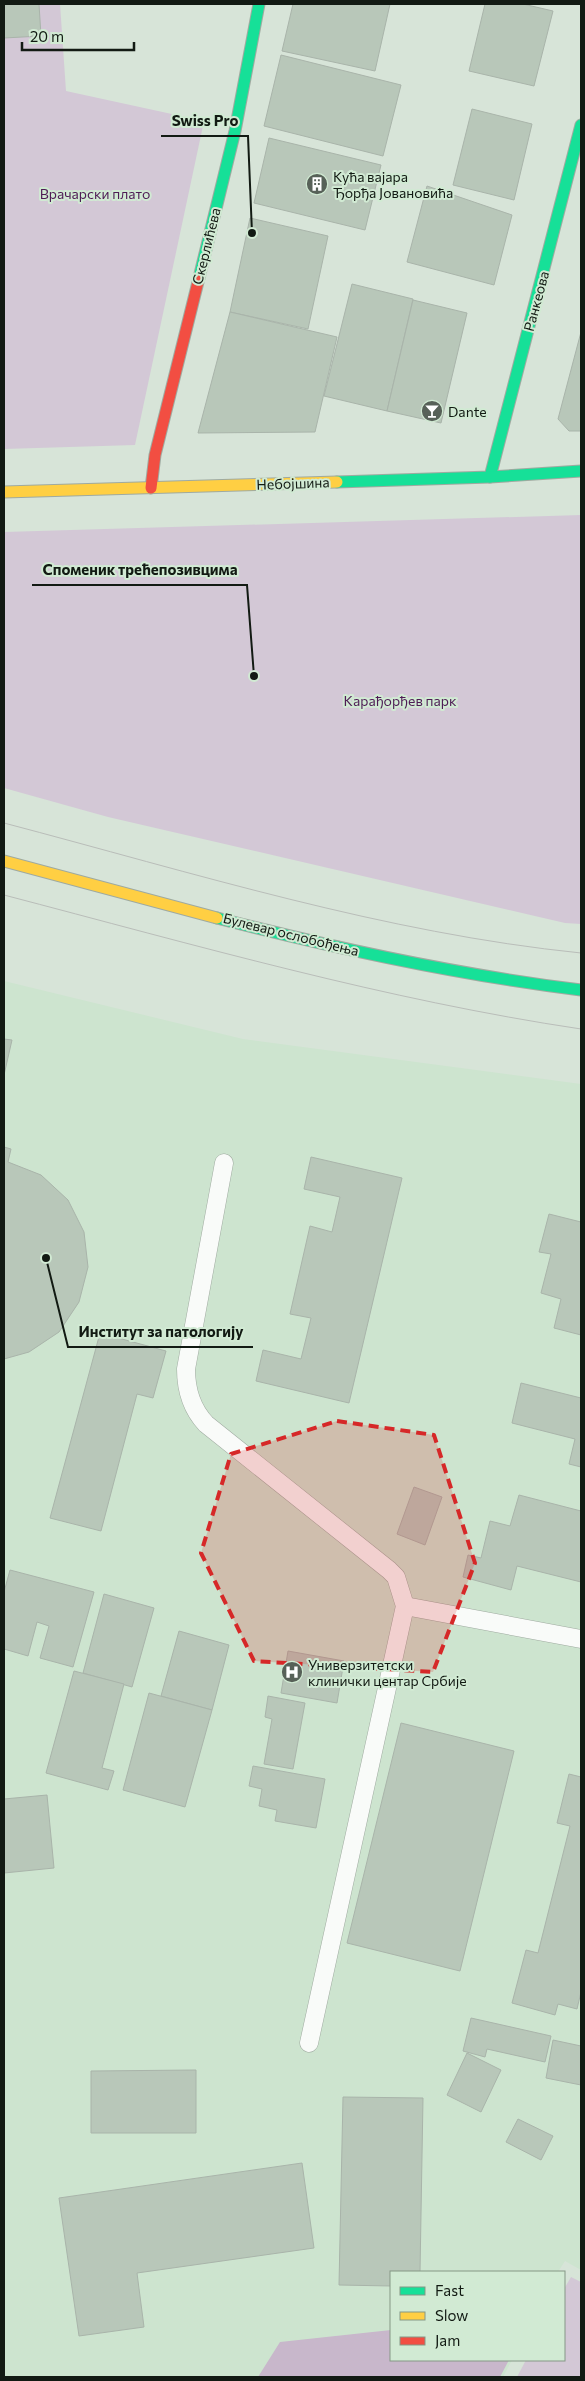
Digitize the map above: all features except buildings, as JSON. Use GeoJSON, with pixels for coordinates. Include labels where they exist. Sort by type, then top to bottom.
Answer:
{"type":"FeatureCollection","features":[{"type":"Feature","properties":{"kind":"street","name":"Скерлићева"},"geometry":{"type":"LineString","coordinates":[[151,488],[155,455],[235,131],[259,4]]}},
{"type":"Feature","properties":{"kind":"street","name":"Ранкеова"},"geometry":{"type":"LineString","coordinates":[[490,477],[581,124]]}},
{"type":"Feature","properties":{"kind":"street","name":"Небојшина"},"geometry":{"type":"LineString","coordinates":[[4,492],[490,477],[581,472]]}},
{"type":"Feature","properties":{"kind":"street","name":"Булевар ослобођења"},"geometry":{"type":"LineString","coordinates":[[4,861],[301,938],[434,968],[581,990]]}},
{"type":"Feature","properties":{"kind":"lane"},"geometry":{"type":"LineString","coordinates":[[224,1163],[186,1369],[190,1399],[197,1415],[206,1424],[389,1570],[396,1577],[406,1606],[309,2043]]}},
{"type":"Feature","properties":{"kind":"lane"},"geometry":{"type":"LineString","coordinates":[[406,1606],[581,1639]]}},
{"type":"Feature","properties":{"kind":"highlighted area"},"geometry":{"type":"Polygon","coordinates":[[[337,1421],[434,1435],[475,1563],[433,1672],[254,1661],[201,1553],[231,1454],[337,1421]]]}},
{"type":"Feature","properties":{"kind":"shaded area","name":"Универзитетски клинички центар Србије"},"geometry":{"type":"Polygon","coordinates":[[[4,981],[243,1039],[581,1084],[581,2270],[565,2261],[559,2271],[390,2271],[390,2361],[511,2361],[503,2377],[4,2377],[4,981]]]}},
{"type":"Feature","properties":{"kind":"shaded area"},"geometry":{"type":"Polygon","coordinates":[[[390,2330],[390,2361],[508,2361],[500,2377],[258,2377],[280,2342],[390,2330]]]}},
{"type":"Feature","properties":{"kind":"green space","name":"Врачарски плато"},"geometry":{"type":"Polygon","coordinates":[[[4,4],[60,4],[66,91],[204,121],[135,445],[4,449],[4,4]]]}},
{"type":"Feature","properties":{"kind":"green space","name":"Карађорђев парк"},"geometry":{"type":"Polygon","coordinates":[[[581,515],[581,924],[565,923],[108,817],[4,788],[4,532],[581,515]]]}},
{"type":"Feature","properties":{"kind":"green space"},"geometry":{"type":"Polygon","coordinates":[[[571,2277],[581,2282],[581,2377],[517,2377],[525,2361],[565,2361],[565,2287],[571,2277]]]}},
{"type":"Feature","properties":{"kind":"tram line"},"geometry":{"type":"LineString","coordinates":[[4,823],[218,881],[362,916],[507,944],[581,953]]}},
{"type":"Feature","properties":{"kind":"tram line"},"geometry":{"type":"LineString","coordinates":[[4,895],[219,952],[363,987],[435,1003],[581,1029]]}},
{"type":"Feature","properties":{"kind":"traffic: fast"},"geometry":{"type":"LineString","coordinates":[[199,278],[235,131],[259,4]]}},
{"type":"Feature","properties":{"kind":"traffic: fast"},"geometry":{"type":"LineString","coordinates":[[490,477],[581,125]]}},
{"type":"Feature","properties":{"kind":"traffic: fast"},"geometry":{"type":"LineString","coordinates":[[337,482],[490,477],[581,471]]}},
{"type":"Feature","properties":{"kind":"traffic: fast"},"geometry":{"type":"LineString","coordinates":[[217,918],[398,960],[489,977],[581,990]]}},
{"type":"Feature","properties":{"kind":"traffic: slow"},"geometry":{"type":"LineString","coordinates":[[4,492],[337,482]]}},
{"type":"Feature","properties":{"kind":"traffic: slow"},"geometry":{"type":"LineString","coordinates":[[4,861],[217,918]]}},
{"type":"Feature","properties":{"kind":"traffic: jam"},"geometry":{"type":"LineString","coordinates":[[151,488],[155,455],[199,278]]}},
{"type":"Feature","properties":{"kind":"place","name":"Кућа вајара Ђорђа Јовановића"},"geometry":{"type":"Point","coordinates":[317,184]}},
{"type":"Feature","properties":{"kind":"place","name":"Swiss Pro"},"geometry":{"type":"Point","coordinates":[252,233]}},
{"type":"Feature","properties":{"kind":"place","name":"Dante"},"geometry":{"type":"Point","coordinates":[432,411]}},
{"type":"Feature","properties":{"kind":"place","name":"Споменик трећепозивцима"},"geometry":{"type":"Point","coordinates":[254,676]}},
{"type":"Feature","properties":{"kind":"place","name":"Институт за патологију"},"geometry":{"type":"Point","coordinates":[46,1258]}},
{"type":"Feature","properties":{"kind":"place","name":"Универзитетски клинички центар Србије"},"geometry":{"type":"Point","coordinates":[292,1672]}}]}
